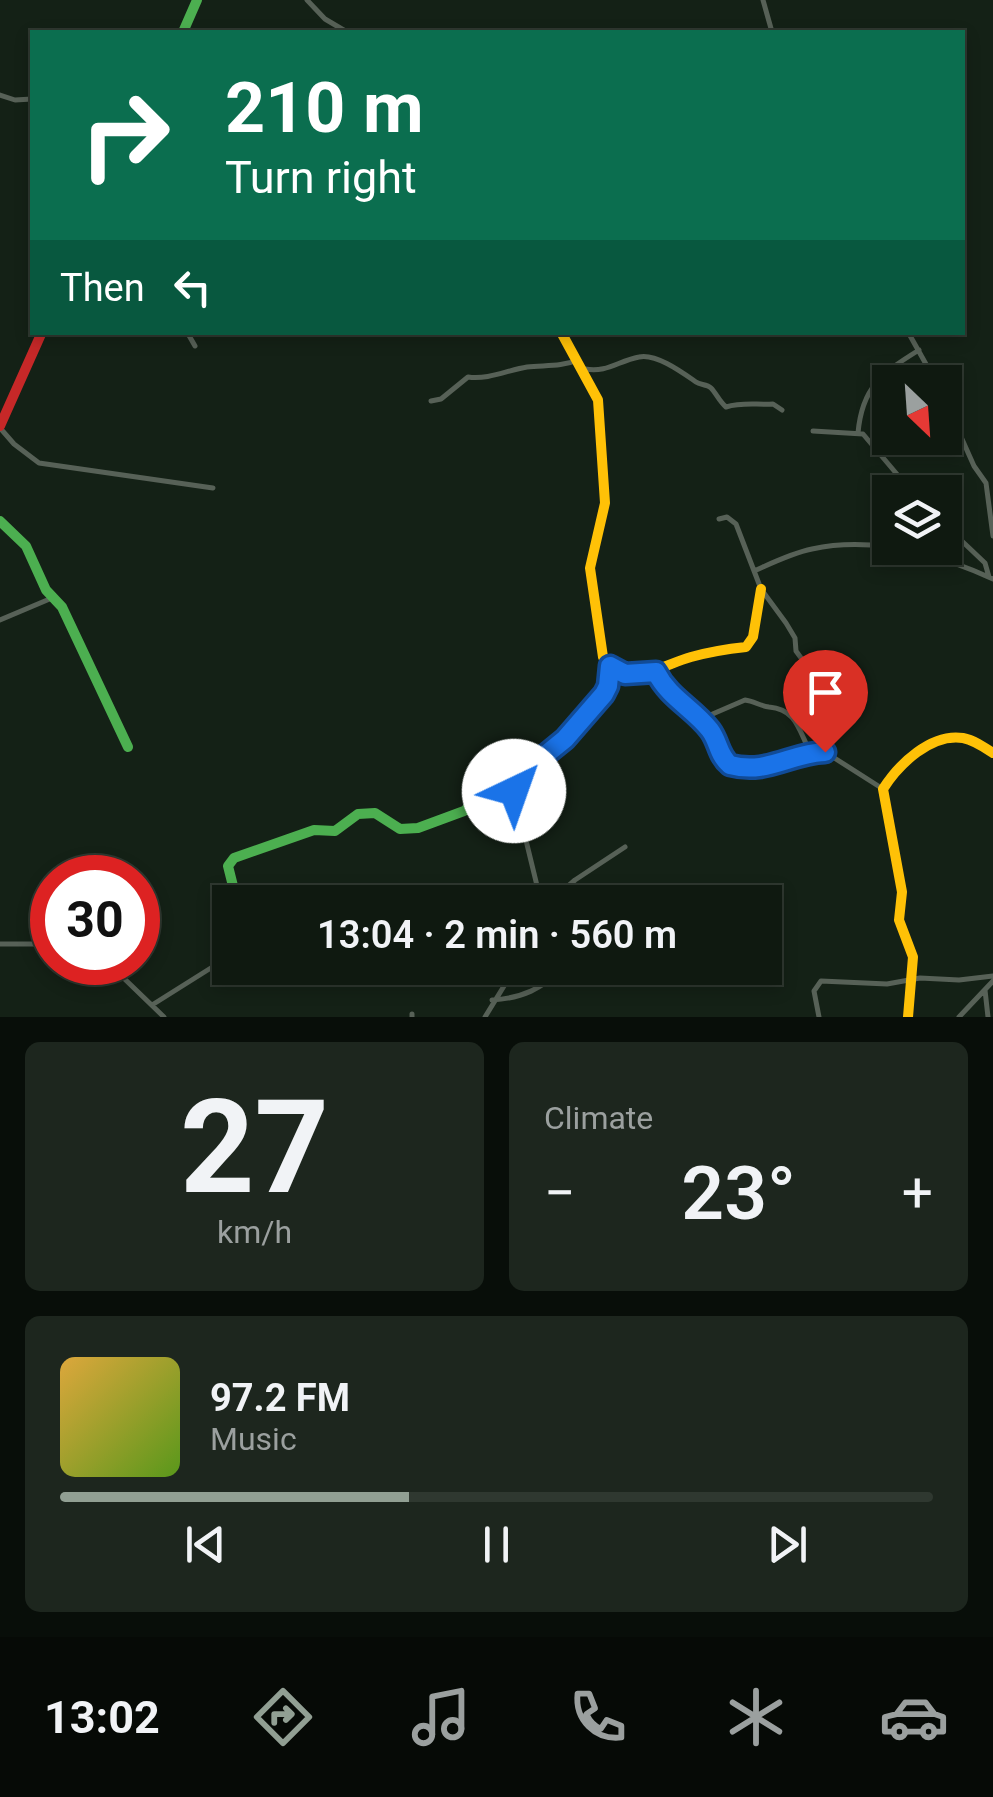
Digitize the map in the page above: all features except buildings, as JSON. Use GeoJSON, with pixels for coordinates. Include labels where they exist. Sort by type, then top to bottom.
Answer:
{"type":"FeatureCollection","features":[{"type":"Feature","properties":{"kind":"street"},"geometry":{"type":"LineString","coordinates":[[184,30],[197,0]]}},
{"type":"Feature","properties":{"kind":"street"},"geometry":{"type":"LineString","coordinates":[[307,0],[324,18],[344,30]]}},
{"type":"Feature","properties":{"kind":"street"},"geometry":{"type":"LineString","coordinates":[[763,0],[771,30]]}},
{"type":"Feature","properties":{"kind":"street"},"geometry":{"type":"LineString","coordinates":[[0,95],[30,99]]}},
{"type":"Feature","properties":{"kind":"street"},"geometry":{"type":"LineString","coordinates":[[41,335],[0,427],[14,444],[39,463],[213,488]]}},
{"type":"Feature","properties":{"kind":"street"},"geometry":{"type":"LineString","coordinates":[[190,335],[195,346]]}},
{"type":"Feature","properties":{"kind":"street"},"geometry":{"type":"LineString","coordinates":[[563,335],[598,400],[605,502],[590,568],[604,657],[610,666],[625,674],[656,672],[724,648],[746,647],[754,637],[762,589]]}},
{"type":"Feature","properties":{"kind":"street"},"geometry":{"type":"LineString","coordinates":[[910,335],[926,365]]}},
{"type":"Feature","properties":{"kind":"street"},"geometry":{"type":"LineString","coordinates":[[858,433],[871,388],[888,369],[918,350]]}},
{"type":"Feature","properties":{"kind":"street"},"geometry":{"type":"LineString","coordinates":[[431,400],[441,398],[468,377],[528,367],[580,364],[600,372],[639,356],[680,368],[696,382],[711,388],[726,407],[742,402],[753,406],[773,404],[782,410]]}},
{"type":"Feature","properties":{"kind":"street"},"geometry":{"type":"LineString","coordinates":[[813,431],[863,434],[898,475]]}},
{"type":"Feature","properties":{"kind":"street"},"geometry":{"type":"LineString","coordinates":[[962,439],[986,483],[993,536]]}},
{"type":"Feature","properties":{"kind":"street"},"geometry":{"type":"LineString","coordinates":[[719,519],[727,517],[736,524],[762,589],[792,631],[796,651],[804,662]]}},
{"type":"Feature","properties":{"kind":"street"},"geometry":{"type":"LineString","coordinates":[[0,521],[26,546],[46,590],[62,607],[128,748]]}},
{"type":"Feature","properties":{"kind":"street"},"geometry":{"type":"LineString","coordinates":[[962,541],[985,563],[991,578]]}},
{"type":"Feature","properties":{"kind":"street"},"geometry":{"type":"LineString","coordinates":[[754,571],[815,548],[882,547],[952,560],[991,578]]}},
{"type":"Feature","properties":{"kind":"street"},"geometry":{"type":"LineString","coordinates":[[0,620],[53,598]]}},
{"type":"Feature","properties":{"kind":"street"},"geometry":{"type":"LineString","coordinates":[[537,885],[514,791],[522,774],[565,739],[604,694],[610,666]]}},
{"type":"Feature","properties":{"kind":"street"},"geometry":{"type":"LineString","coordinates":[[656,672],[671,695],[712,732],[730,765],[762,767],[810,752],[825,752],[883,789],[902,892],[899,920],[913,957],[908,1017]]}},
{"type":"Feature","properties":{"kind":"street"},"geometry":{"type":"LineString","coordinates":[[700,719],[745,700],[780,706],[790,712],[810,752]]}},
{"type":"Feature","properties":{"kind":"street"},"geometry":{"type":"LineString","coordinates":[[883,789],[910,760],[934,743],[960,738],[993,753]]}},
{"type":"Feature","properties":{"kind":"street"},"geometry":{"type":"LineString","coordinates":[[233,885],[228,866],[234,858],[314,830],[335,830],[358,814],[375,813],[400,828],[418,828],[464,811],[490,789],[514,791]]}},
{"type":"Feature","properties":{"kind":"street"},"geometry":{"type":"LineString","coordinates":[[569,885],[624,848]]}},
{"type":"Feature","properties":{"kind":"street"},"geometry":{"type":"LineString","coordinates":[[0,944],[30,944]]}},
{"type":"Feature","properties":{"kind":"street"},"geometry":{"type":"LineString","coordinates":[[152,1006],[212,967]]}},
{"type":"Feature","properties":{"kind":"street"},"geometry":{"type":"LineString","coordinates":[[819,1017],[814,991],[821,981],[993,978]]}},
{"type":"Feature","properties":{"kind":"street"},"geometry":{"type":"LineString","coordinates":[[958,1017],[993,978]]}},
{"type":"Feature","properties":{"kind":"street"},"geometry":{"type":"LineString","coordinates":[[131,985],[164,1017]]}},
{"type":"Feature","properties":{"kind":"street"},"geometry":{"type":"LineString","coordinates":[[485,1017],[503,985]]}},
{"type":"Feature","properties":{"kind":"street"},"geometry":{"type":"LineString","coordinates":[[492,1000],[518,998],[542,985]]}},
{"type":"Feature","properties":{"kind":"street"},"geometry":{"type":"LineString","coordinates":[[985,990],[988,1017]]}},
{"type":"Feature","properties":{"kind":"traffic: fast"},"geometry":{"type":"LineString","coordinates":[[184,30],[197,0]]}},
{"type":"Feature","properties":{"kind":"traffic: fast"},"geometry":{"type":"LineString","coordinates":[[0,521],[26,546],[46,590],[62,607],[128,747]]}},
{"type":"Feature","properties":{"kind":"traffic: fast"},"geometry":{"type":"LineString","coordinates":[[233,885],[228,866],[234,858],[314,830],[335,831],[358,814],[375,813],[400,829],[418,828],[464,811],[489,789],[502,787],[514,791]]}},
{"type":"Feature","properties":{"kind":"traffic: slow"},"geometry":{"type":"LineString","coordinates":[[563,335],[598,400],[605,503],[590,568],[603,657],[614,666],[635,673],[746,647],[753,637],[761,589]]}},
{"type":"Feature","properties":{"kind":"traffic: slow"},"geometry":{"type":"LineString","coordinates":[[908,1017],[913,957],[899,920],[902,892],[883,789],[917,752],[939,740],[963,738],[993,753]]}},
{"type":"Feature","properties":{"kind":"traffic: jam"},"geometry":{"type":"LineString","coordinates":[[0,426],[41,335]]}},
{"type":"Feature","properties":{"kind":"route"},"geometry":{"type":"LineString","coordinates":[[514,791],[522,774],[565,739],[604,694],[610,666],[625,674],[656,672],[671,695],[712,732],[724,761],[730,765],[762,767],[810,752],[825,752]]}}]}
